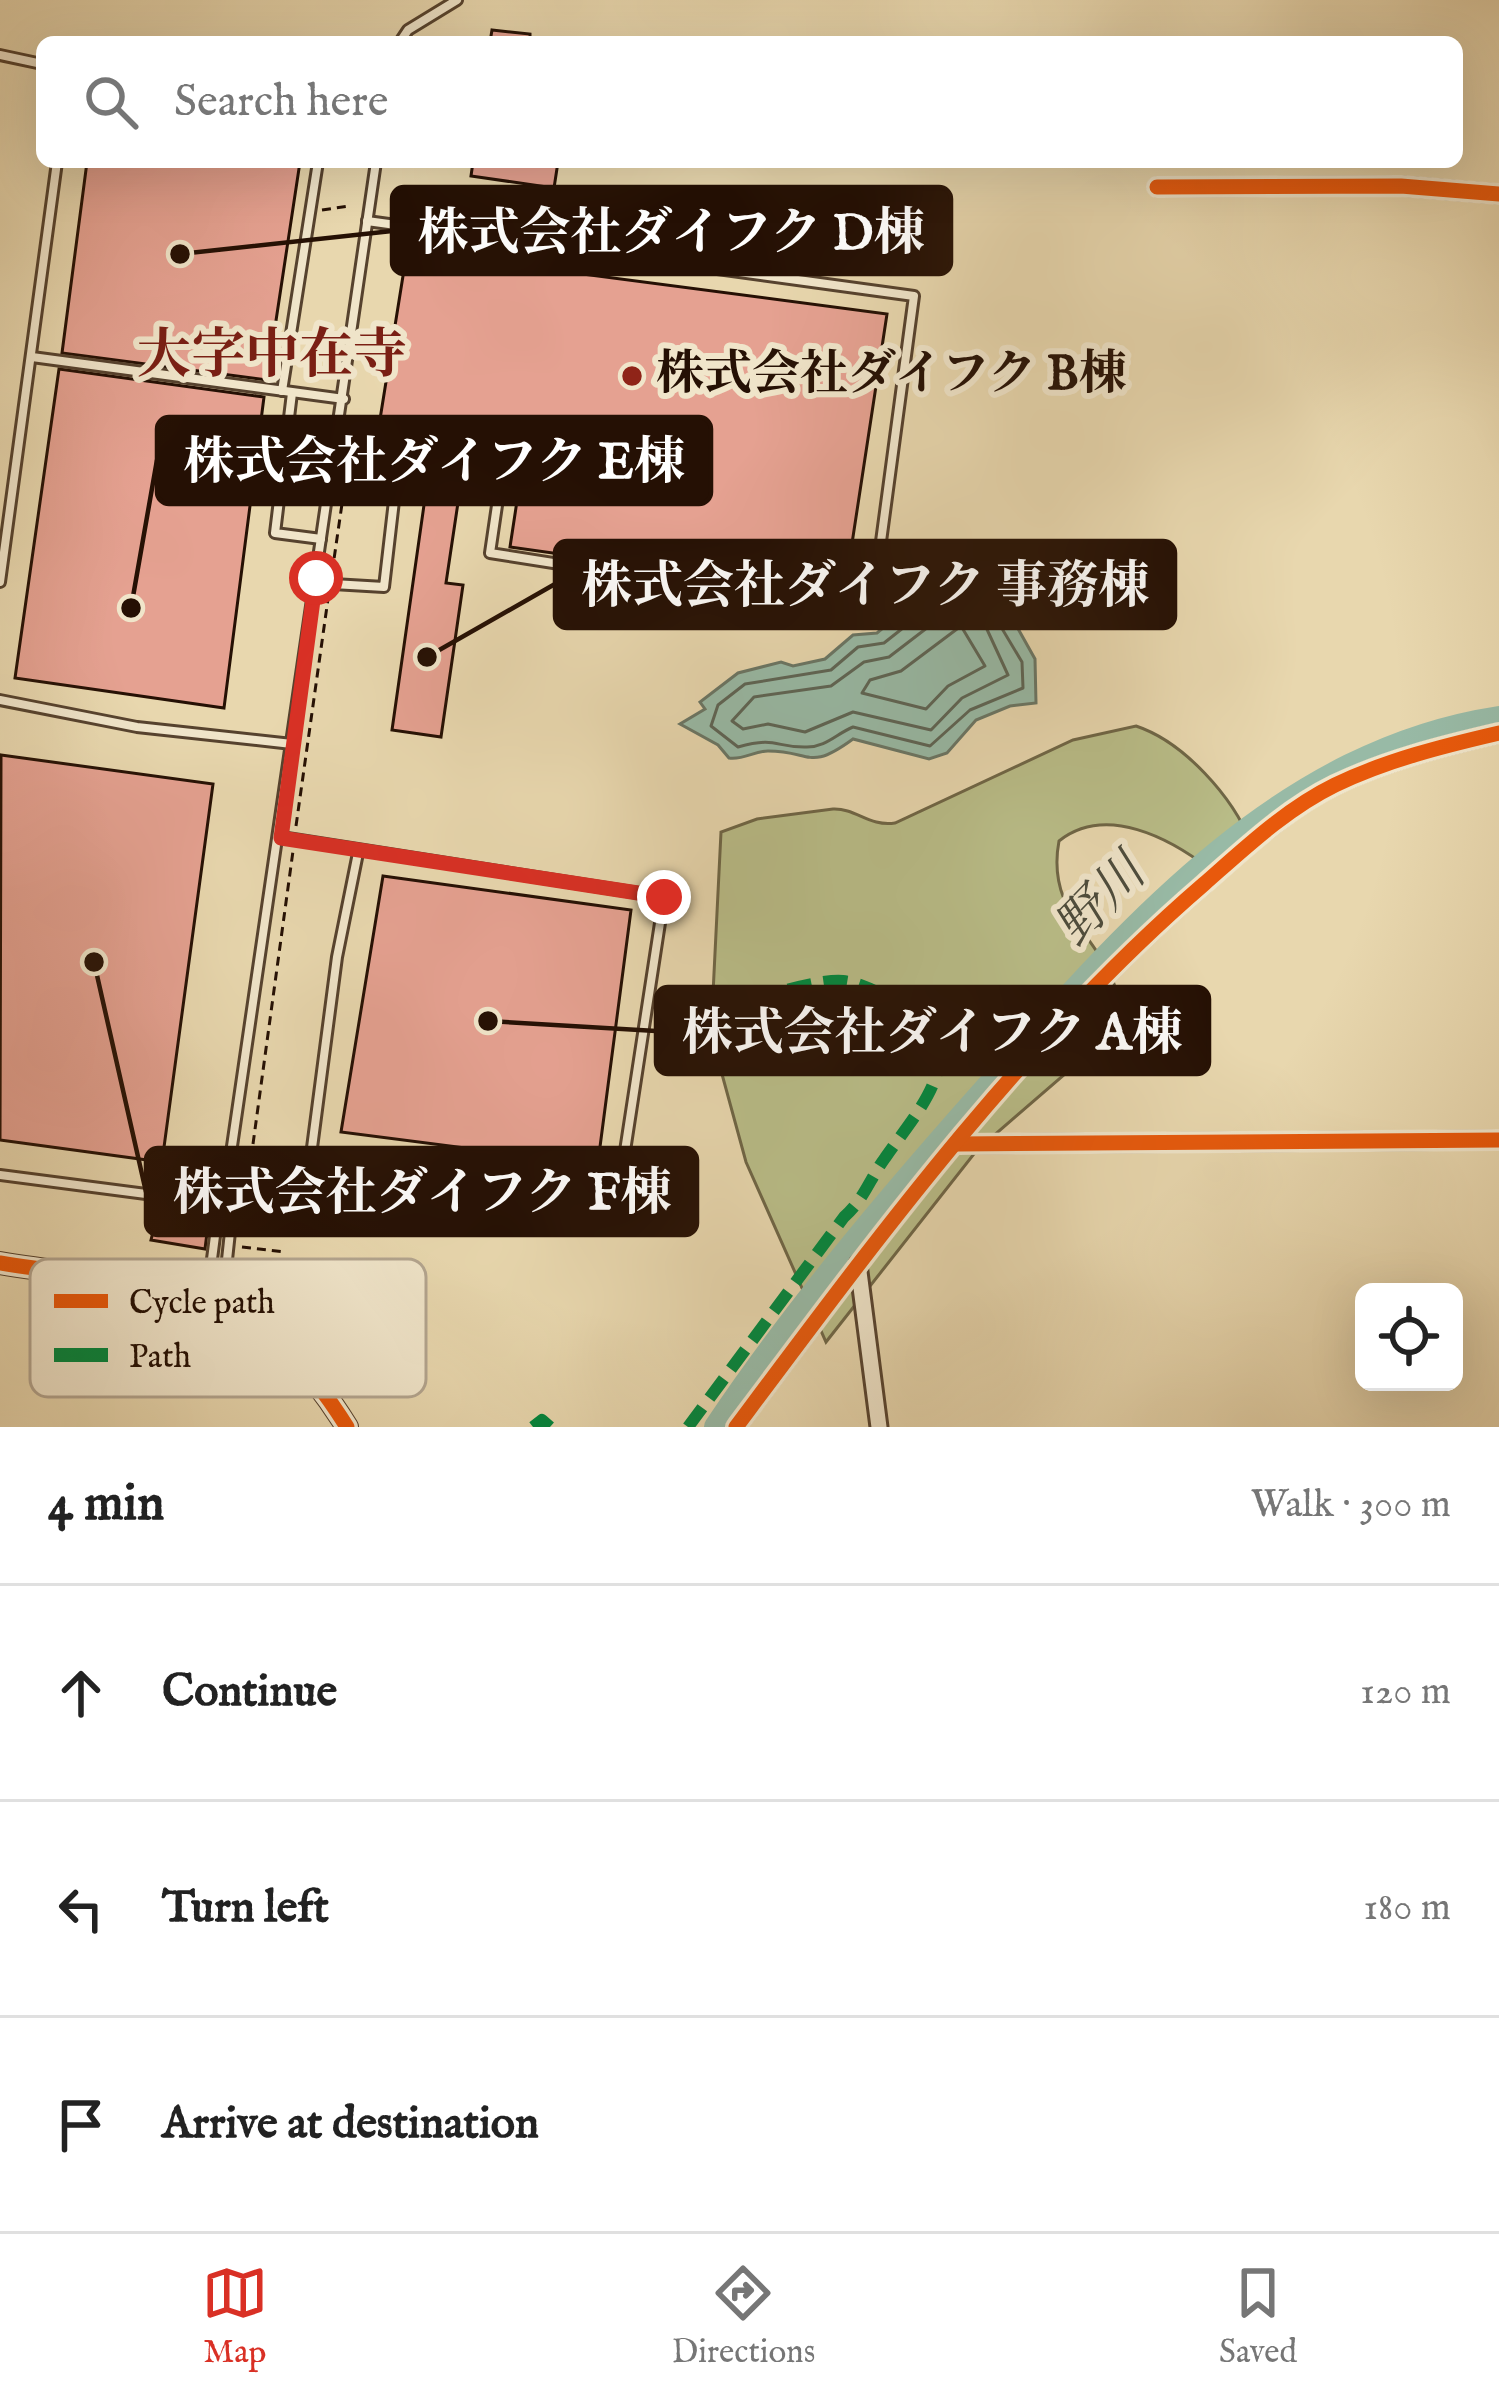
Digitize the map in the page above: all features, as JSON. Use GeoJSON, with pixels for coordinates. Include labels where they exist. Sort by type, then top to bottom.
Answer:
{"type":"FeatureCollection","features":[{"type":"Feature","properties":{"kind":"street"},"geometry":{"type":"LineString","coordinates":[[1156,187],[1401,186],[1499,194]]}},
{"type":"Feature","properties":{"kind":"street"},"geometry":{"type":"LineString","coordinates":[[736,1427],[859,1264],[1104,976],[1268,829],[1334,785],[1424,751],[1499,733]]}},
{"type":"Feature","properties":{"kind":"street"},"geometry":{"type":"LineString","coordinates":[[958,1144],[1499,1140]]}},
{"type":"Feature","properties":{"kind":"street"},"geometry":{"type":"LineString","coordinates":[[0,1263],[30,1268]]}},
{"type":"Feature","properties":{"kind":"street"},"geometry":{"type":"LineString","coordinates":[[859,1264],[879,1427]]}},
{"type":"Feature","properties":{"kind":"street"},"geometry":{"type":"LineString","coordinates":[[328,1397],[346,1427]]}},
{"type":"Feature","properties":{"kind":"lane"},"geometry":{"type":"LineString","coordinates":[[404,36],[457,0]]}},
{"type":"Feature","properties":{"kind":"lane"},"geometry":{"type":"LineString","coordinates":[[0,55],[36,63]]}},
{"type":"Feature","properties":{"kind":"lane"},"geometry":{"type":"LineString","coordinates":[[0,582],[57,168]]}},
{"type":"Feature","properties":{"kind":"lane"},"geometry":{"type":"LineString","coordinates":[[317,168],[275,533],[322,539]]}},
{"type":"Feature","properties":{"kind":"lane"},"geometry":{"type":"LineString","coordinates":[[227,1259],[234,1195],[231,1159],[375,168]]}},
{"type":"Feature","properties":{"kind":"lane"},"geometry":{"type":"LineString","coordinates":[[331,472],[500,485],[490,553],[800,602],[880,549],[914,296],[368,220]]}},
{"type":"Feature","properties":{"kind":"lane"},"geometry":{"type":"LineString","coordinates":[[32,357],[344,399]]}},
{"type":"Feature","properties":{"kind":"lane"},"geometry":{"type":"LineString","coordinates":[[316,583],[385,587],[397,475]]}},
{"type":"Feature","properties":{"kind":"lane"},"geometry":{"type":"LineString","coordinates":[[0,700],[116,724],[292,743]]}},
{"type":"Feature","properties":{"kind":"lane"},"geometry":{"type":"LineString","coordinates":[[0,1175],[146,1194],[193,1160],[231,1159],[310,1162],[607,1199],[619,1190],[664,897],[281,838]]}},
{"type":"Feature","properties":{"kind":"lane"},"geometry":{"type":"LineString","coordinates":[[310,1162],[337,957],[358,853]]}},
{"type":"Feature","properties":{"kind":"lane"},"geometry":{"type":"LineString","coordinates":[[212,1259],[220,1197],[230,1178]]}},
{"type":"Feature","properties":{"kind":"path"},"geometry":{"type":"LineString","coordinates":[[330,205],[349,206]]}},
{"type":"Feature","properties":{"kind":"path"},"geometry":{"type":"LineString","coordinates":[[332,575],[345,483]]}},
{"type":"Feature","properties":{"kind":"path"},"geometry":{"type":"LineString","coordinates":[[296,834],[329,592]]}},
{"type":"Feature","properties":{"kind":"path"},"geometry":{"type":"LineString","coordinates":[[251,1152],[293,850]]}},
{"type":"Feature","properties":{"kind":"path"},"geometry":{"type":"LineString","coordinates":[[229,1245],[286,1252]]}},
{"type":"Feature","properties":{"kind":"green space"},"geometry":{"type":"Polygon","coordinates":[[[1136,726],[1172,745],[1205,773],[1243,825],[1251,843],[1248,851],[1236,865],[1211,870],[1157,837],[1117,825],[1077,830],[1059,841],[1057,872],[1063,897],[1112,979],[1118,1002],[1116,1030],[977,1150],[826,1342],[746,1162],[711,1034],[721,832],[757,819],[833,809],[895,823],[1073,740],[1136,726]]]}},
{"type":"Feature","properties":{"kind":"water"},"geometry":{"type":"Polygon","coordinates":[[[975,552],[1035,659],[1036,703],[1010,706],[976,720],[947,753],[929,759],[853,739],[818,757],[768,751],[729,758],[718,745],[680,724],[705,709],[700,702],[738,673],[781,662],[793,666],[825,659],[853,635],[877,633],[975,552]]]}},
{"type":"Feature","properties":{"kind":"building"},"geometry":{"type":"Polygon","coordinates":[[[492,30],[530,34],[530,36],[491,36],[492,30]]]}},
{"type":"Feature","properties":{"kind":"building"},"geometry":{"type":"Polygon","coordinates":[[[86,168],[299,168],[267,380],[62,353],[86,168]]]}},
{"type":"Feature","properties":{"kind":"building"},"geometry":{"type":"Polygon","coordinates":[[[472,168],[557,168],[554,188],[471,176],[472,168]]]}},
{"type":"Feature","properties":{"kind":"building","name":"株式会社ダイフク B棟"},"geometry":{"type":"Polygon","coordinates":[[[407,251],[887,314],[851,550],[810,545],[802,588],[510,547],[524,455],[377,438],[407,251]]]}},
{"type":"Feature","properties":{"kind":"building"},"geometry":{"type":"Polygon","coordinates":[[[59,369],[264,397],[224,708],[15,678],[59,369]]]}},
{"type":"Feature","properties":{"kind":"building"},"geometry":{"type":"Polygon","coordinates":[[[426,491],[459,496],[446,583],[463,585],[441,737],[392,730],[426,491]]]}},
{"type":"Feature","properties":{"kind":"building"},"geometry":{"type":"Polygon","coordinates":[[[1,755],[213,784],[162,1162],[0,1140],[1,755]]]}},
{"type":"Feature","properties":{"kind":"building"},"geometry":{"type":"Polygon","coordinates":[[[383,876],[631,910],[595,1185],[509,1174],[512,1154],[341,1132],[383,876]]]}},
{"type":"Feature","properties":{"kind":"building"},"geometry":{"type":"Polygon","coordinates":[[[155,1224],[207,1233],[205,1249],[151,1240],[155,1224]]]}},
{"type":"Feature","properties":{"kind":"waterway","name":"野川"},"geometry":{"type":"LineString","coordinates":[[716,1427],[808,1300],[942,1139],[1086,978],[1206,862],[1272,812],[1342,770],[1418,738],[1499,718]]}},
{"type":"Feature","properties":{"kind":"marked path"},"geometry":{"type":"LineString","coordinates":[[688,1427],[862,1196],[926,1099],[939,1060],[936,1042],[924,1023],[888,998],[851,982],[811,984],[691,1018]]}},
{"type":"Feature","properties":{"kind":"marked path"},"geometry":{"type":"LineString","coordinates":[[533,1427],[542,1420],[550,1427]]}},
{"type":"Feature","properties":{"kind":"cycle path"},"geometry":{"type":"LineString","coordinates":[[1157,187],[1401,186],[1499,194]]}},
{"type":"Feature","properties":{"kind":"cycle path"},"geometry":{"type":"LineString","coordinates":[[736,1427],[956,1142],[1138,944],[1251,843],[1317,795],[1395,761],[1499,733]]}},
{"type":"Feature","properties":{"kind":"cycle path"},"geometry":{"type":"LineString","coordinates":[[958,1144],[1499,1140]]}},
{"type":"Feature","properties":{"kind":"cycle path"},"geometry":{"type":"LineString","coordinates":[[0,1263],[30,1267]]}},
{"type":"Feature","properties":{"kind":"cycle path"},"geometry":{"type":"LineString","coordinates":[[326,1397],[347,1427]]}},
{"type":"Feature","properties":{"kind":"place","name":"株式会社ダイフク D棟"},"geometry":{"type":"Point","coordinates":[180,254]}},
{"type":"Feature","properties":{"kind":"place","name":"株式会社ダイフク B棟"},"geometry":{"type":"Point","coordinates":[632,376]}},
{"type":"Feature","properties":{"kind":"place","name":"株式会社ダイフク E棟"},"geometry":{"type":"Point","coordinates":[131,608]}},
{"type":"Feature","properties":{"kind":"place","name":"株式会社ダイフク 事務棟"},"geometry":{"type":"Point","coordinates":[427,657]}},
{"type":"Feature","properties":{"kind":"place","name":"株式会社ダイフク F棟"},"geometry":{"type":"Point","coordinates":[94,962]}},
{"type":"Feature","properties":{"kind":"place","name":"株式会社ダイフク A棟"},"geometry":{"type":"Point","coordinates":[488,1021]}},
{"type":"Feature","properties":{"kind":"district","name":"大字中在寺"},"geometry":{"type":"Point","coordinates":[272,357]}},
{"type":"Feature","properties":{"kind":"route"},"geometry":{"type":"LineString","coordinates":[[316,578],[281,838],[664,897]]}}]}
